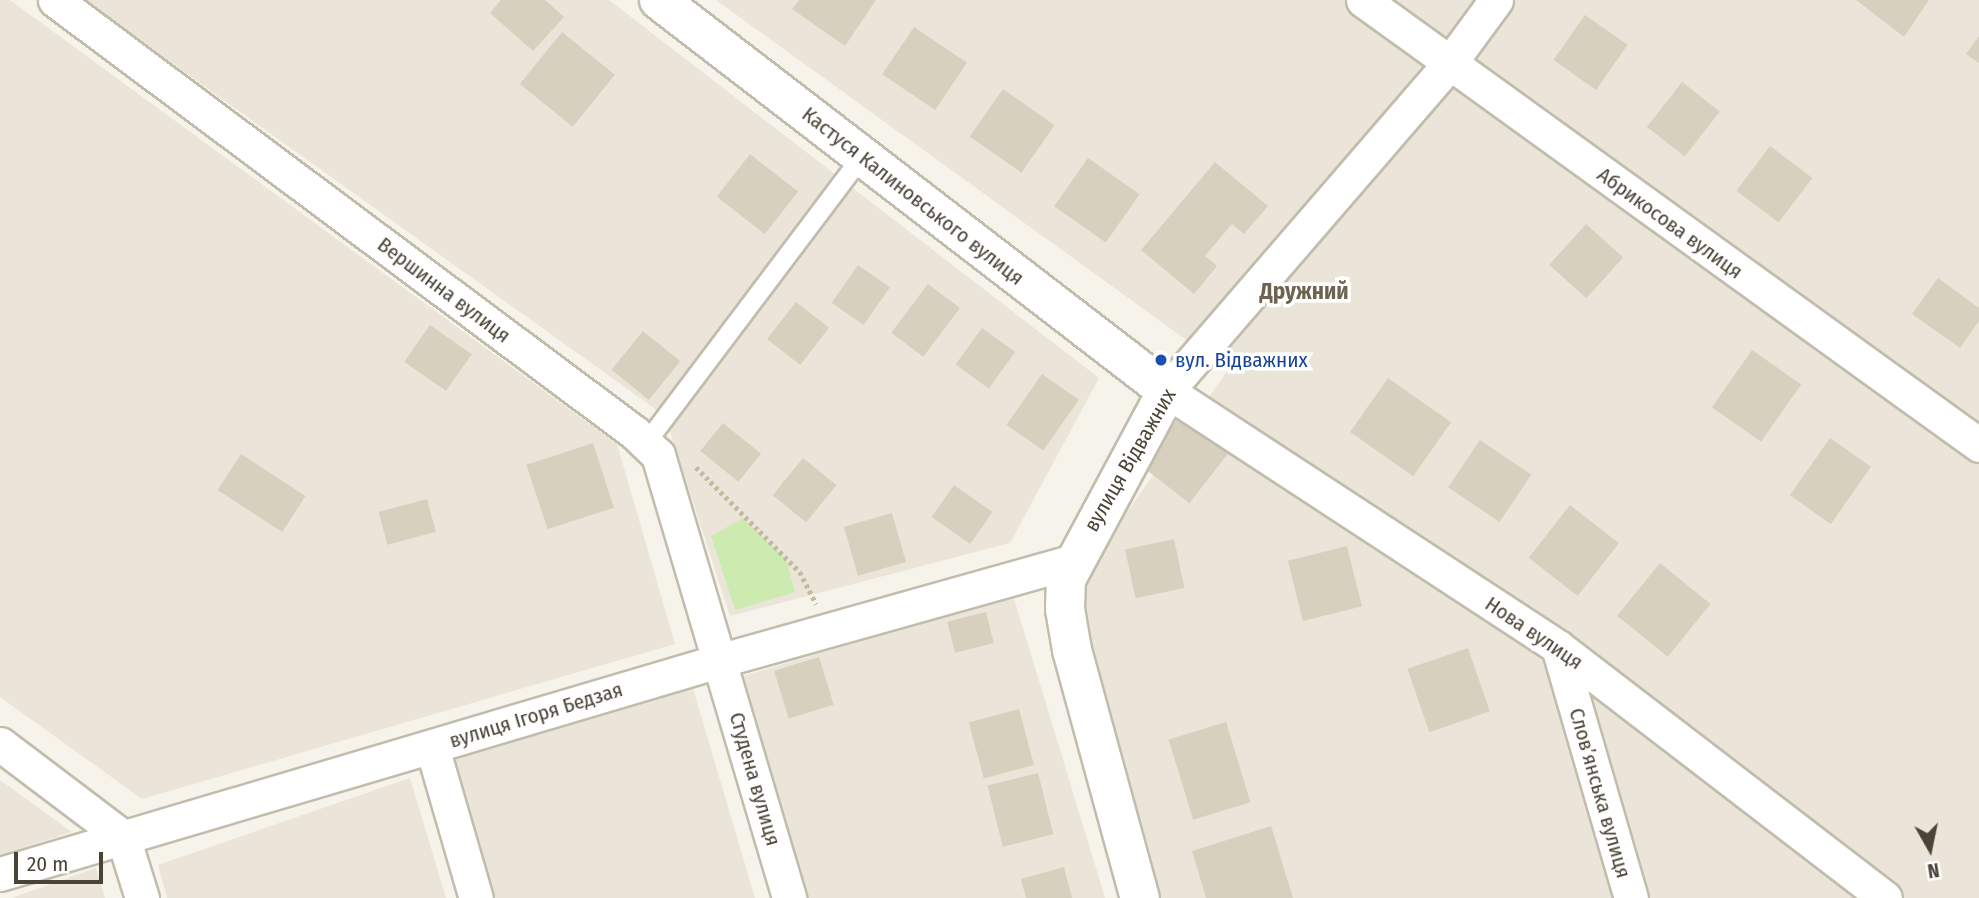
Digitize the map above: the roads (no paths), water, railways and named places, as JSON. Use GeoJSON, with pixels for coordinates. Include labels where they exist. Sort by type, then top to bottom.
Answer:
{"type":"FeatureCollection","features":[{"type":"Feature","properties":{"kind":"street","name":"Вершинна вулиця"},"geometry":{"type":"LineString","coordinates":[[55,0],[646,442],[658,455],[722,660]]}},
{"type":"Feature","properties":{"kind":"street","name":"Кастуся Калиновського вулиця"},"geometry":{"type":"LineString","coordinates":[[659,0],[1167,391]]}},
{"type":"Feature","properties":{"kind":"street","name":"Абрикосова вулиця"},"geometry":{"type":"LineString","coordinates":[[1363,0],[1979,445]]}},
{"type":"Feature","properties":{"kind":"street","name":"вулиця Відважних"},"geometry":{"type":"LineString","coordinates":[[1140,898],[1072,650],[1065,609],[1066,579],[1167,391],[1449,64],[1496,0]]}},
{"type":"Feature","properties":{"kind":"street","name":"Нова вулиця"},"geometry":{"type":"LineString","coordinates":[[1167,391],[1558,647],[1885,898]]}},
{"type":"Feature","properties":{"kind":"street","name":"вулиця Ігоря Бедзая"},"geometry":{"type":"LineString","coordinates":[[0,874],[722,660],[1074,561]]}},
{"type":"Feature","properties":{"kind":"street","name":"Словʼянська вулиця"},"geometry":{"type":"LineString","coordinates":[[1558,647],[1631,898]]}},
{"type":"Feature","properties":{"kind":"street","name":"Студена вулиця"},"geometry":{"type":"LineString","coordinates":[[722,660],[789,898]]}},
{"type":"Feature","properties":{"kind":"street"},"geometry":{"type":"LineString","coordinates":[[0,744],[123,837],[142,898]]}},
{"type":"Feature","properties":{"kind":"street"},"geometry":{"type":"LineString","coordinates":[[432,747],[476,898]]}},
{"type":"Feature","properties":{"kind":"lane"},"geometry":{"type":"LineString","coordinates":[[646,442],[862,157]]}},
{"type":"Feature","properties":{"kind":"place","name":"вул. Відважних"},"geometry":{"type":"Point","coordinates":[1161,360]}},
{"type":"Feature","properties":{"kind":"district","name":"Дружний"},"geometry":{"type":"Point","coordinates":[1304,291]}}]}
